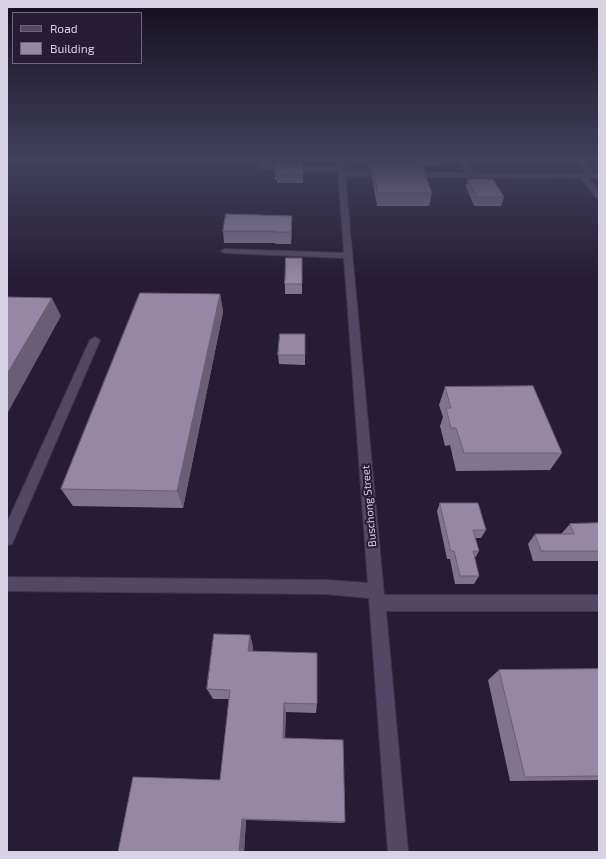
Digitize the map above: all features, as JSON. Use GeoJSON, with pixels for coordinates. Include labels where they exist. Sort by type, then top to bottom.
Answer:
{"type":"FeatureCollection","features":[{"type":"Feature","properties":{"kind":"street","name":"Buschong Street"},"geometry":{"type":"LineString","coordinates":[[344,201],[398,852]]}},
{"type":"Feature","properties":{"kind":"street"},"geometry":{"type":"LineString","coordinates":[[225,251],[348,256]]}},
{"type":"Feature","properties":{"kind":"street"},"geometry":{"type":"LineString","coordinates":[[7,539],[95,340]]}},
{"type":"Feature","properties":{"kind":"street"},"geometry":{"type":"LineString","coordinates":[[7,584],[326,587],[377,597],[599,603]]}},
{"type":"Feature","properties":{"kind":"building"},"geometry":{"type":"Polygon","coordinates":[[[226,214],[292,216],[291,232],[223,231],[226,214]]]}},
{"type":"Feature","properties":{"kind":"building"},"geometry":{"type":"Polygon","coordinates":[[[286,258],[302,258],[302,284],[285,284],[286,258]]]}},
{"type":"Feature","properties":{"kind":"building"},"geometry":{"type":"Polygon","coordinates":[[[140,293],[220,294],[177,491],[61,489],[140,293]]]}},
{"type":"Feature","properties":{"kind":"building"},"geometry":{"type":"Polygon","coordinates":[[[7,297],[52,298],[7,374],[7,297]]]}},
{"type":"Feature","properties":{"kind":"building"},"geometry":{"type":"Polygon","coordinates":[[[280,334],[305,334],[305,355],[278,355],[280,334]]]}},
{"type":"Feature","properties":{"kind":"building"},"geometry":{"type":"Polygon","coordinates":[[[533,386],[562,453],[464,453],[456,428],[451,428],[446,408],[451,408],[445,387],[533,386]]]}},
{"type":"Feature","properties":{"kind":"building"},"geometry":{"type":"Polygon","coordinates":[[[440,503],[478,503],[486,530],[473,530],[479,551],[473,551],[479,576],[460,576],[454,551],[451,551],[440,503]]]}},
{"type":"Feature","properties":{"kind":"building"},"geometry":{"type":"Polygon","coordinates":[[[599,523],[599,551],[541,551],[535,534],[574,534],[570,524],[599,523]]]}},
{"type":"Feature","properties":{"kind":"building"},"geometry":{"type":"Polygon","coordinates":[[[214,634],[250,635],[248,651],[317,653],[317,704],[284,703],[283,738],[343,740],[345,822],[242,819],[239,852],[118,852],[133,777],[220,780],[230,690],[207,689],[214,634]]]}},
{"type":"Feature","properties":{"kind":"building"},"geometry":{"type":"Polygon","coordinates":[[[599,669],[599,776],[525,777],[499,670],[599,669]]]}}]}
